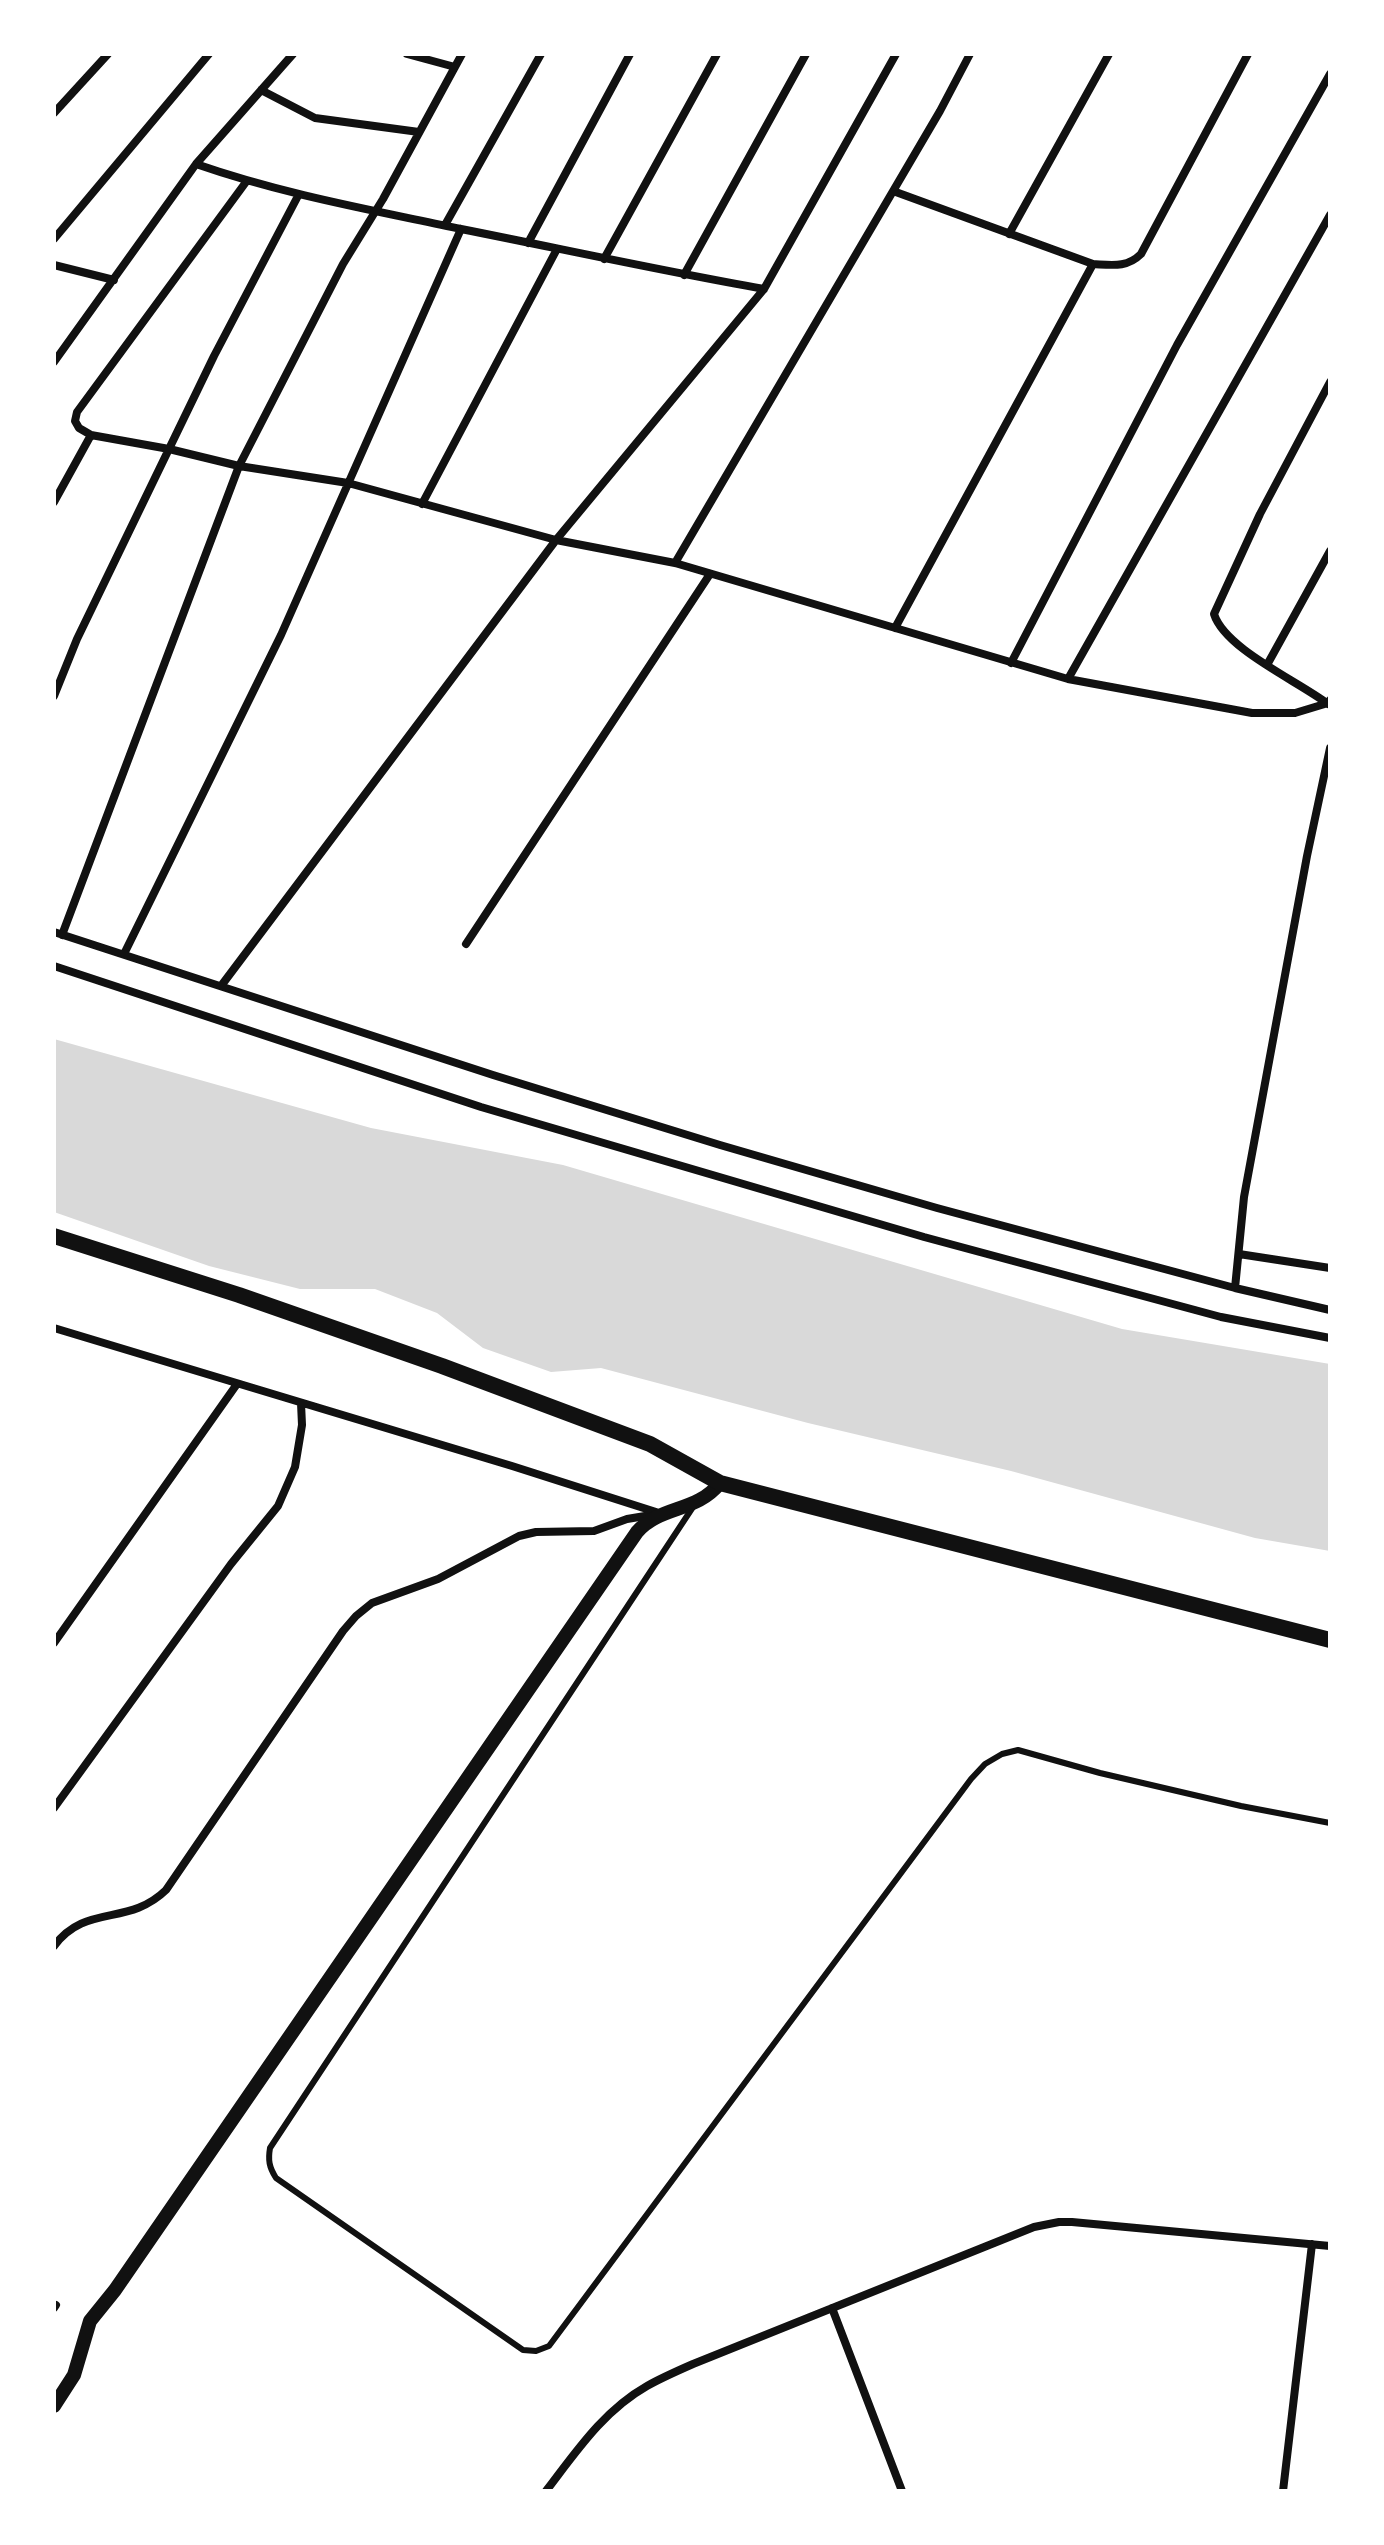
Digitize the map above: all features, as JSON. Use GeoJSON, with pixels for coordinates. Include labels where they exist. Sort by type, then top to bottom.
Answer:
{"type":"FeatureCollection","features":[{"type":"Feature","properties":{"kind":"main road"},"geometry":{"type":"LineString","coordinates":[[54,1236],[239,1295],[442,1366],[650,1444],[704,1477],[720,1483],[1330,1640]]}},
{"type":"Feature","properties":{"kind":"street"},"geometry":{"type":"LineString","coordinates":[[54,113],[108,54]]}},
{"type":"Feature","properties":{"kind":"street"},"geometry":{"type":"LineString","coordinates":[[54,239],[209,54]]}},
{"type":"Feature","properties":{"kind":"street"},"geometry":{"type":"LineString","coordinates":[[54,362],[196,164],[293,54]]}},
{"type":"Feature","properties":{"kind":"street"},"geometry":{"type":"LineString","coordinates":[[407,54],[455,67]]}},
{"type":"Feature","properties":{"kind":"street"},"geometry":{"type":"LineString","coordinates":[[462,54],[343,264],[239,466],[58,934],[720,1145],[937,1208],[1235,1288],[1330,1310]]}},
{"type":"Feature","properties":{"kind":"street"},"geometry":{"type":"LineString","coordinates":[[445,225],[541,54]]}},
{"type":"Feature","properties":{"kind":"street"},"geometry":{"type":"LineString","coordinates":[[528,243],[630,54]]}},
{"type":"Feature","properties":{"kind":"street"},"geometry":{"type":"LineString","coordinates":[[604,259],[717,54]]}},
{"type":"Feature","properties":{"kind":"street"},"geometry":{"type":"LineString","coordinates":[[684,275],[806,54]]}},
{"type":"Feature","properties":{"kind":"street"},"geometry":{"type":"LineString","coordinates":[[221,986],[556,540],[764,289],[896,54]]}},
{"type":"Feature","properties":{"kind":"street"},"geometry":{"type":"LineString","coordinates":[[675,563],[970,54]]}},
{"type":"Feature","properties":{"kind":"street"},"geometry":{"type":"LineString","coordinates":[[1009,234],[1109,54]]}},
{"type":"Feature","properties":{"kind":"street"},"geometry":{"type":"LineString","coordinates":[[893,191],[1093,264],[1117,266],[1132,263],[1141,254],[1248,54]]}},
{"type":"Feature","properties":{"kind":"street"},"geometry":{"type":"LineString","coordinates":[[1011,663],[1177,345],[1330,74]]}},
{"type":"Feature","properties":{"kind":"street"},"geometry":{"type":"LineString","coordinates":[[261,90],[315,118],[419,132]]}},
{"type":"Feature","properties":{"kind":"street"},"geometry":{"type":"LineString","coordinates":[[196,164],[246,182],[375,211],[764,289]]}},
{"type":"Feature","properties":{"kind":"street"},"geometry":{"type":"LineString","coordinates":[[246,182],[81,405],[75,421],[79,428],[91,435],[239,466],[348,483],[556,540],[675,563],[1068,679],[1252,713],[1295,713],[1329,704]]}},
{"type":"Feature","properties":{"kind":"street"},"geometry":{"type":"LineString","coordinates":[[54,696],[77,639],[214,356],[299,194]]}},
{"type":"Feature","properties":{"kind":"street"},"geometry":{"type":"LineString","coordinates":[[1068,679],[1330,215]]}},
{"type":"Feature","properties":{"kind":"street"},"geometry":{"type":"LineString","coordinates":[[124,954],[281,635],[461,229]]}},
{"type":"Feature","properties":{"kind":"street"},"geometry":{"type":"LineString","coordinates":[[422,504],[557,249]]}},
{"type":"Feature","properties":{"kind":"street"},"geometry":{"type":"LineString","coordinates":[[895,628],[1093,264]]}},
{"type":"Feature","properties":{"kind":"street"},"geometry":{"type":"LineString","coordinates":[[54,265],[114,280]]}},
{"type":"Feature","properties":{"kind":"street"},"geometry":{"type":"LineString","coordinates":[[1329,704],[1235,641],[1217,623],[1214,614],[1260,514],[1330,382]]}},
{"type":"Feature","properties":{"kind":"street"},"geometry":{"type":"LineString","coordinates":[[54,502],[91,435]]}},
{"type":"Feature","properties":{"kind":"street"},"geometry":{"type":"LineString","coordinates":[[1267,665],[1330,551]]}},
{"type":"Feature","properties":{"kind":"street"},"geometry":{"type":"LineString","coordinates":[[466,944],[710,574]]}},
{"type":"Feature","properties":{"kind":"street"},"geometry":{"type":"LineString","coordinates":[[1235,1288],[1244,1197],[1330,748]]}},
{"type":"Feature","properties":{"kind":"street"},"geometry":{"type":"LineString","coordinates":[[54,966],[481,1107],[924,1237],[1221,1317],[1330,1338]]}},
{"type":"Feature","properties":{"kind":"street"},"geometry":{"type":"LineString","coordinates":[[1239,1254],[1330,1268]]}},
{"type":"Feature","properties":{"kind":"street"},"geometry":{"type":"LineString","coordinates":[[54,1328],[512,1466],[660,1514]]}},
{"type":"Feature","properties":{"kind":"street"},"geometry":{"type":"LineString","coordinates":[[54,1643],[237,1384]]}},
{"type":"Feature","properties":{"kind":"street"},"geometry":{"type":"LineString","coordinates":[[54,1808],[231,1564],[278,1506],[298,1457],[301,1403]]}},
{"type":"Feature","properties":{"kind":"street"},"geometry":{"type":"LineString","coordinates":[[54,1946],[70,1929],[85,1920],[130,1912],[156,1900],[166,1890],[343,1631],[372,1603],[438,1579],[519,1536],[544,1531],[594,1531],[627,1519],[660,1514],[695,1504],[712,1493],[720,1483]]}},
{"type":"Feature","properties":{"kind":"street"},"geometry":{"type":"LineString","coordinates":[[54,2406],[74,2375],[85,2332],[96,2311],[124,2277],[637,1532],[660,1514]]}},
{"type":"Feature","properties":{"kind":"street"},"geometry":{"type":"LineString","coordinates":[[546,2491],[593,2430],[609,2413],[637,2392],[693,2364],[1046,2223],[1072,2222],[1330,2246]]}},
{"type":"Feature","properties":{"kind":"street"},"geometry":{"type":"LineString","coordinates":[[1283,2491],[1312,2244]]}},
{"type":"Feature","properties":{"kind":"street"},"geometry":{"type":"LineString","coordinates":[[832,2308],[902,2491]]}},
{"type":"Feature","properties":{"kind":"lane"},"geometry":{"type":"LineString","coordinates":[[695,1504],[270,2148],[270,2169],[276,2178],[523,2350],[536,2351],[549,2346],[985,1764],[1002,1754],[1018,1750],[1227,1803],[1330,1823]]}},
{"type":"Feature","properties":{"kind":"shaded area"},"geometry":{"type":"Polygon","coordinates":[[[54,1039],[371,1128],[563,1165],[1122,1329],[1330,1364],[1330,1551],[1255,1538],[1011,1471],[808,1423],[601,1368],[551,1372],[483,1348],[437,1313],[375,1289],[300,1289],[209,1266],[54,1212],[54,1039]]]}}]}
